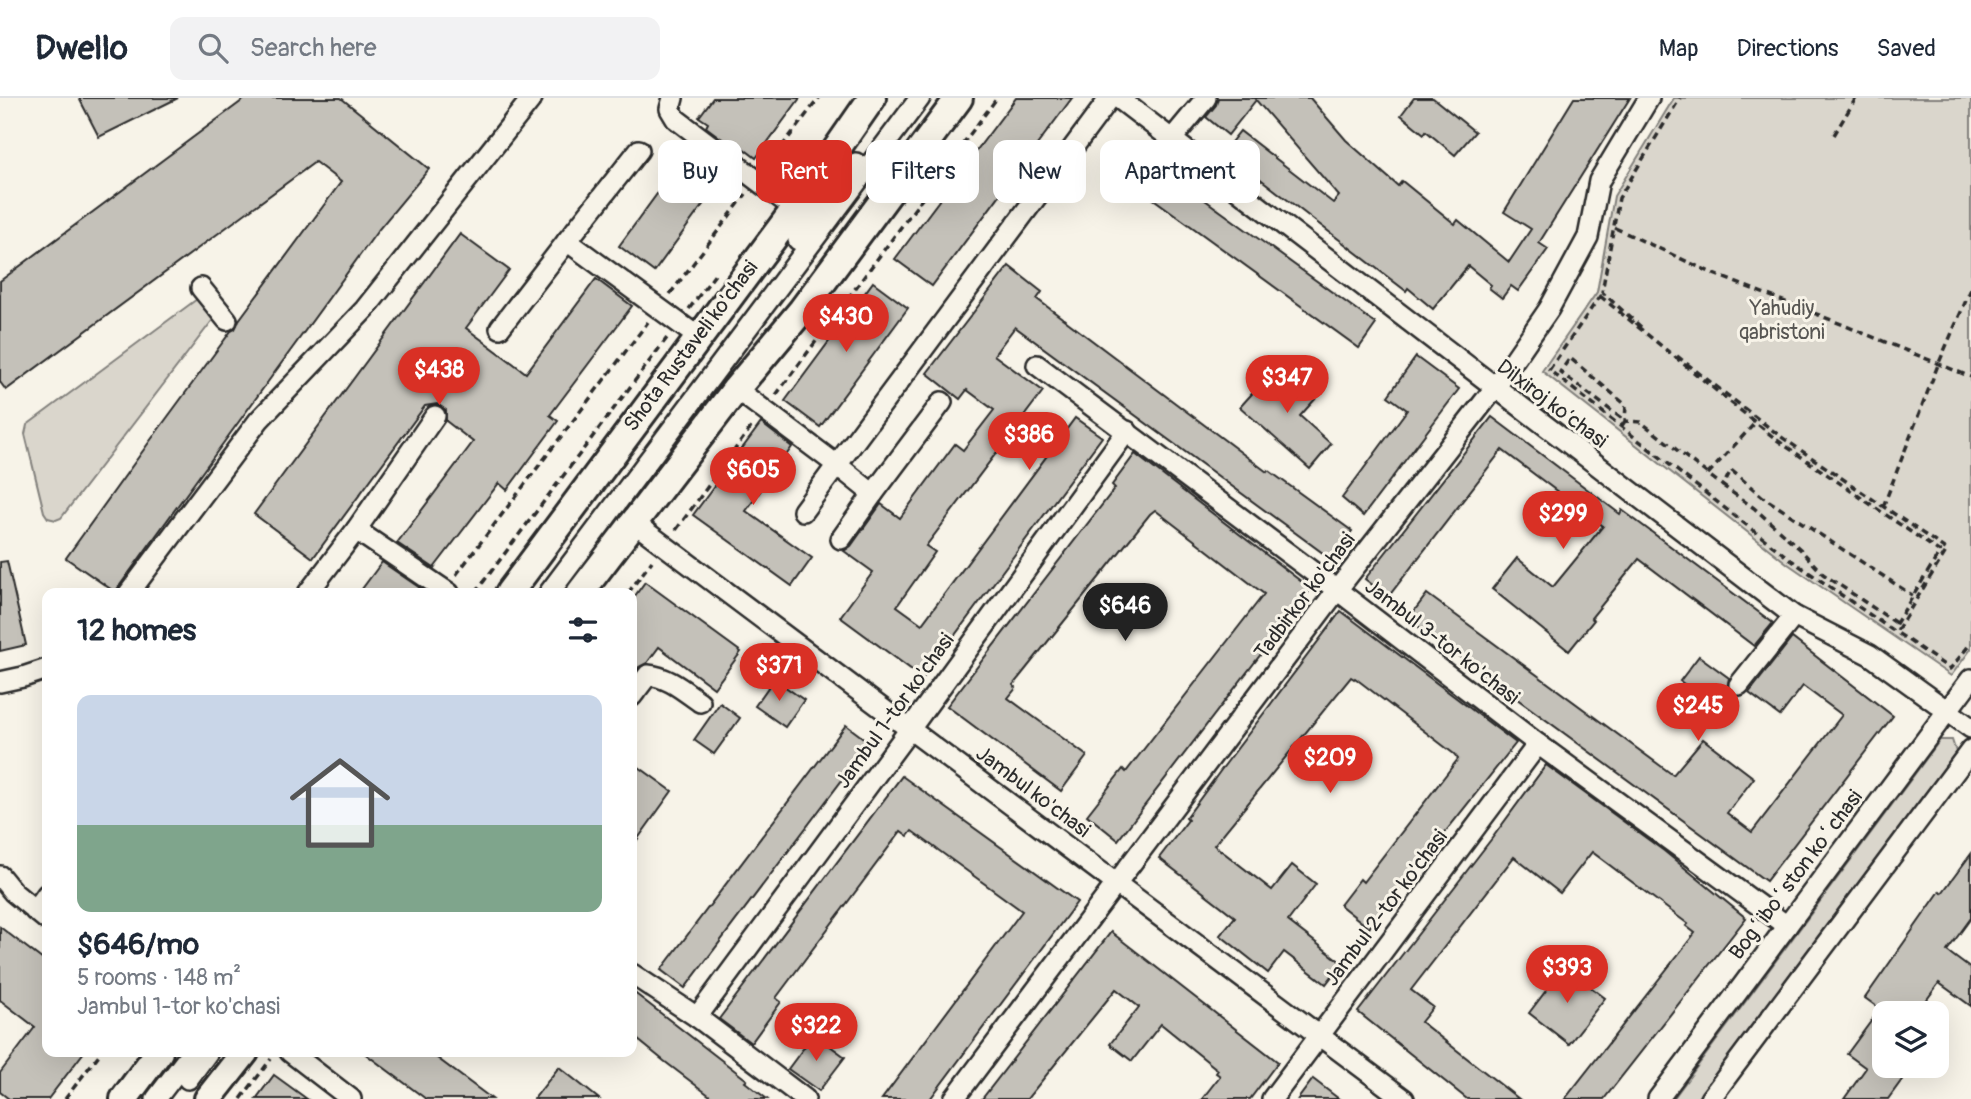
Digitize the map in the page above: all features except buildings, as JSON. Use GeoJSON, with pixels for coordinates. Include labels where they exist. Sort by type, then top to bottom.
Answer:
{"type":"FeatureCollection","features":[{"type":"Feature","properties":{"kind":"main road","name":"Shota Rustaveli ko'chasi"},"geometry":{"type":"LineString","coordinates":[[512,588],[688,330],[795,209],[872,98]]}},
{"type":"Feature","properties":{"kind":"main road"},"geometry":{"type":"LineString","coordinates":[[584,588],[736,389],[802,310],[959,98]]}},
{"type":"Feature","properties":{"kind":"main road"},"geometry":{"type":"LineString","coordinates":[[124,1099],[155,1057]]}},
{"type":"Feature","properties":{"kind":"main road"},"geometry":{"type":"LineString","coordinates":[[208,1099],[240,1057]]}},
{"type":"Feature","properties":{"kind":"street"},"geometry":{"type":"LineString","coordinates":[[133,588],[259,420],[365,309],[532,98]]}},
{"type":"Feature","properties":{"kind":"street"},"geometry":{"type":"LineString","coordinates":[[673,98],[670,109],[676,119],[756,180]]}},
{"type":"Feature","properties":{"kind":"street"},"geometry":{"type":"LineString","coordinates":[[539,588],[904,98]]}},
{"type":"Feature","properties":{"kind":"street"},"geometry":{"type":"LineString","coordinates":[[553,588],[920,98]]}},
{"type":"Feature","properties":{"kind":"street"},"geometry":{"type":"LineString","coordinates":[[803,511],[1110,98]]}},
{"type":"Feature","properties":{"kind":"street","name":"Dilxiroj ko‘chasi"},"geometry":{"type":"LineString","coordinates":[[1118,98],[1794,616],[1870,655],[1971,728]]}},
{"type":"Feature","properties":{"kind":"street"},"geometry":{"type":"LineString","coordinates":[[1172,139],[1206,98]]}},
{"type":"Feature","properties":{"kind":"street","name":"Tadbirkor ko'chasi"},"geometry":{"type":"LineString","coordinates":[[954,1099],[1337,590],[1494,388],[1549,309],[1588,237],[1599,181],[1649,98]]}},
{"type":"Feature","properties":{"kind":"street"},"geometry":{"type":"LineString","coordinates":[[500,328],[639,149]]}},
{"type":"Feature","properties":{"kind":"street"},"geometry":{"type":"LineString","coordinates":[[787,203],[795,209]]}},
{"type":"Feature","properties":{"kind":"street"},"geometry":{"type":"LineString","coordinates":[[567,241],[688,330]]}},
{"type":"Feature","properties":{"kind":"street"},"geometry":{"type":"LineString","coordinates":[[201,288],[227,320]]}},
{"type":"Feature","properties":{"kind":"street","name":"Jambul 3-tor ko'chasi"},"geometry":{"type":"LineString","coordinates":[[1037,365],[1538,744],[1787,926]]}},
{"type":"Feature","properties":{"kind":"street"},"geometry":{"type":"LineString","coordinates":[[736,389],[873,494]]}},
{"type":"Feature","properties":{"kind":"street"},"geometry":{"type":"LineString","coordinates":[[841,539],[942,401]]}},
{"type":"Feature","properties":{"kind":"street"},"geometry":{"type":"LineString","coordinates":[[312,588],[356,530],[435,416]]}},
{"type":"Feature","properties":{"kind":"street","name":"Jambul 1-tor ko'chasi"},"geometry":{"type":"LineString","coordinates":[[697,1017],[911,729],[1127,431]]}},
{"type":"Feature","properties":{"kind":"street","name":"Jambul ko'chasi"},"geometry":{"type":"LineString","coordinates":[[633,522],[1404,1099]]}},
{"type":"Feature","properties":{"kind":"street"},"geometry":{"type":"LineString","coordinates":[[356,530],[441,588]]}},
{"type":"Feature","properties":{"kind":"street"},"geometry":{"type":"LineString","coordinates":[[1739,685],[1794,616]]}},
{"type":"Feature","properties":{"kind":"street"},"geometry":{"type":"LineString","coordinates":[[0,682],[42,670]]}},
{"type":"Feature","properties":{"kind":"street"},"geometry":{"type":"LineString","coordinates":[[637,690],[649,676],[659,676],[700,702]]}},
{"type":"Feature","properties":{"kind":"street","name":"Bogʻiboʻston koʻchasi"},"geometry":{"type":"LineString","coordinates":[[1658,1099],[1971,679]]}},
{"type":"Feature","properties":{"kind":"street","name":"Jambul 2-tor ko'chasi"},"geometry":{"type":"LineString","coordinates":[[1272,1099],[1538,744]]}},
{"type":"Feature","properties":{"kind":"street"},"geometry":{"type":"LineString","coordinates":[[1710,1099],[1971,750]]}},
{"type":"Feature","properties":{"kind":"street"},"geometry":{"type":"LineString","coordinates":[[0,876],[13,892],[41,915]]}},
{"type":"Feature","properties":{"kind":"street"},"geometry":{"type":"LineString","coordinates":[[637,977],[697,1017],[805,1099]]}},
{"type":"Feature","properties":{"kind":"street"},"geometry":{"type":"LineString","coordinates":[[156,1099],[188,1057]]}},
{"type":"Feature","properties":{"kind":"street"},"geometry":{"type":"LineString","coordinates":[[173,1099],[204,1057]]}},
{"type":"Feature","properties":{"kind":"street"},"geometry":{"type":"LineString","coordinates":[[296,1057],[351,1099]]}},
{"type":"Feature","properties":{"kind":"path"},"geometry":{"type":"LineString","coordinates":[[787,140],[819,98]]}},
{"type":"Feature","properties":{"kind":"path"},"geometry":{"type":"LineString","coordinates":[[632,588],[997,98]]}},
{"type":"Feature","properties":{"kind":"path"},"geometry":{"type":"LineString","coordinates":[[1680,98],[1619,198],[1602,292],[1650,335],[1780,436],[1947,550],[1896,632],[1950,668],[1971,643]]}},
{"type":"Feature","properties":{"kind":"path"},"geometry":{"type":"LineString","coordinates":[[1834,135],[1856,98]]}},
{"type":"Feature","properties":{"kind":"path"},"geometry":{"type":"LineString","coordinates":[[450,588],[756,180]]}},
{"type":"Feature","properties":{"kind":"path"},"geometry":{"type":"LineString","coordinates":[[1614,227],[1714,274],[1971,377]]}},
{"type":"Feature","properties":{"kind":"path"},"geometry":{"type":"LineString","coordinates":[[479,588],[688,330],[719,269]]}},
{"type":"Feature","properties":{"kind":"path"},"geometry":{"type":"LineString","coordinates":[[1883,507],[1938,365],[1971,289]]}},
{"type":"Feature","properties":{"kind":"path"},"geometry":{"type":"LineString","coordinates":[[1600,296],[1777,440],[1940,552],[1892,630],[1791,560],[1621,426],[1549,370],[1600,296]]}},
{"type":"Feature","properties":{"kind":"path"},"geometry":{"type":"LineString","coordinates":[[1621,426],[1625,421],[1626,405],[1570,358],[1560,372],[1625,421],[1641,422],[1754,508],[1800,549],[1823,574],[1896,623]]}},
{"type":"Feature","properties":{"kind":"path"},"geometry":{"type":"LineString","coordinates":[[1708,474],[1755,422]]}},
{"type":"Feature","properties":{"kind":"path"},"geometry":{"type":"LineString","coordinates":[[1723,485],[1731,470],[1763,497],[1913,596]]}},
{"type":"Feature","properties":{"kind":"path"},"geometry":{"type":"LineString","coordinates":[[65,1099],[97,1057]]}},
{"type":"Feature","properties":{"kind":"path"},"geometry":{"type":"LineString","coordinates":[[241,1099],[273,1057]]}},
{"type":"Feature","properties":{"kind":"green space","name":"Yahudiy qabristoni"},"geometry":{"type":"Polygon","coordinates":[[[1674,98],[1971,98],[1971,649],[1951,676],[1788,564],[1542,371],[1597,292],[1614,196],[1674,98]]]}},
{"type":"Feature","properties":{"kind":"green space"},"geometry":{"type":"Polygon","coordinates":[[[197,299],[206,302],[215,317],[61,518],[48,518],[44,512],[25,434],[27,425],[197,299]]]}},
{"type":"Feature","properties":{"kind":"green space"},"geometry":{"type":"Polygon","coordinates":[[[1940,740],[1952,740],[1956,752],[1697,1099],[1673,1099],[1940,740]]]}}]}
